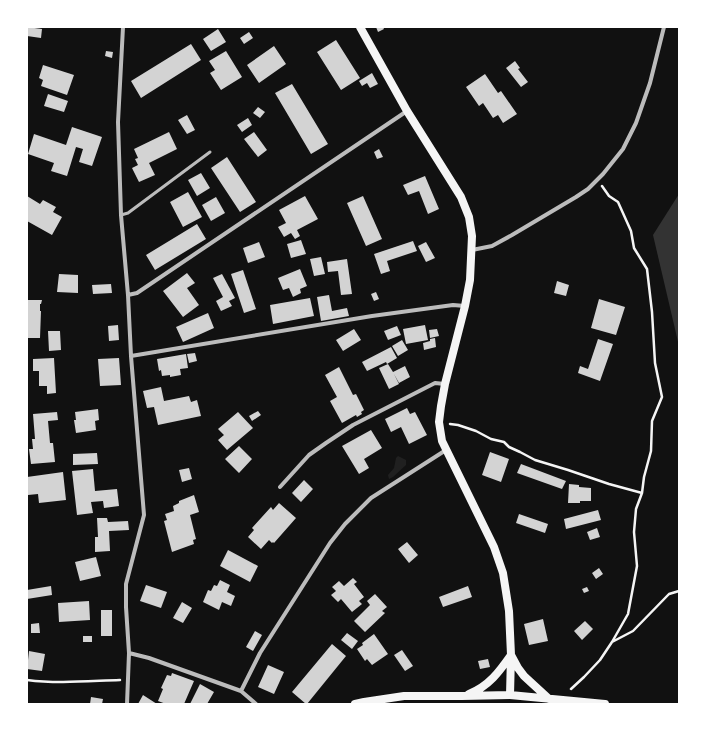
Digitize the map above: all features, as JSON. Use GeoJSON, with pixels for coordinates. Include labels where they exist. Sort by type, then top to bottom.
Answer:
{"type":"FeatureCollection","features":[{"type":"Feature","properties":{"kind":"main road"},"geometry":{"type":"LineString","coordinates":[[360,27],[407,111],[461,197],[469,217],[472,236],[470,280],[465,306],[445,384],[439,422],[442,441],[494,547],[503,573],[509,610],[511,655],[510,695]]}},
{"type":"Feature","properties":{"kind":"main road"},"geometry":{"type":"LineString","coordinates":[[462,696],[479,690],[501,669],[511,655]]}},
{"type":"Feature","properties":{"kind":"main road"},"geometry":{"type":"LineString","coordinates":[[511,655],[524,676],[548,701]]}},
{"type":"Feature","properties":{"kind":"main road"},"geometry":{"type":"LineString","coordinates":[[355,704],[404,696],[510,695],[548,701],[561,700],[605,704]]}},
{"type":"Feature","properties":{"kind":"street"},"geometry":{"type":"LineString","coordinates":[[123,27],[118,122],[121,215],[144,515],[126,584],[129,653],[127,704]]}},
{"type":"Feature","properties":{"kind":"street"},"geometry":{"type":"LineString","coordinates":[[472,250],[492,246],[576,198],[588,189],[603,174],[623,149],[636,124],[650,83],[664,27]]}},
{"type":"Feature","properties":{"kind":"street"},"geometry":{"type":"LineString","coordinates":[[128,295],[137,293],[407,111]]}},
{"type":"Feature","properties":{"kind":"street"},"geometry":{"type":"LineString","coordinates":[[131,356],[372,316],[453,305],[465,306]]}},
{"type":"Feature","properties":{"kind":"street"},"geometry":{"type":"LineString","coordinates":[[280,487],[309,455],[353,425],[435,383],[445,384]]}},
{"type":"Feature","properties":{"kind":"street"},"geometry":{"type":"LineString","coordinates":[[241,691],[260,653],[337,533],[371,498],[446,450]]}},
{"type":"Feature","properties":{"kind":"street"},"geometry":{"type":"LineString","coordinates":[[129,653],[150,658],[241,691],[256,704]]}},
{"type":"Feature","properties":{"kind":"lane"},"geometry":{"type":"LineString","coordinates":[[121,215],[128,213],[210,152]]}},
{"type":"Feature","properties":{"kind":"path"},"geometry":{"type":"LineString","coordinates":[[561,700],[600,660],[628,614],[637,566],[634,532],[636,509],[642,493],[644,476],[650,451],[652,422],[662,397],[655,363],[652,312],[647,269],[634,248],[632,231],[618,202],[609,196],[597,180]]}},
{"type":"Feature","properties":{"kind":"path"},"geometry":{"type":"LineString","coordinates":[[439,422],[458,425],[476,431],[491,439],[504,442],[509,447],[535,460],[642,493]]}},
{"type":"Feature","properties":{"kind":"path"},"geometry":{"type":"LineString","coordinates":[[612,642],[633,631],[669,594],[679,591]]}},
{"type":"Feature","properties":{"kind":"path"},"geometry":{"type":"LineString","coordinates":[[27,680],[61,682],[129,680]]}},
{"type":"Feature","properties":{"kind":"shaded area"},"geometry":{"type":"Polygon","coordinates":[[[679,194],[679,346],[653,235],[679,194]]]}},
{"type":"Feature","properties":{"kind":"shaded area"},"geometry":{"type":"Polygon","coordinates":[[[398,456],[406,460],[406,465],[389,479],[388,475],[394,468],[396,458],[398,456]]]}},
{"type":"Feature","properties":{"kind":"building"},"geometry":{"type":"Polygon","coordinates":[[[27,27],[42,29],[41,38],[27,36],[27,27]]]}},
{"type":"Feature","properties":{"kind":"building"},"geometry":{"type":"Polygon","coordinates":[[[376,27],[383,27],[384,29],[378,32],[376,27]]]}},
{"type":"Feature","properties":{"kind":"building"},"geometry":{"type":"Polygon","coordinates":[[[218,29],[226,42],[211,51],[203,39],[218,29]]]}},
{"type":"Feature","properties":{"kind":"building"},"geometry":{"type":"Polygon","coordinates":[[[249,32],[253,38],[244,44],[240,38],[249,32]]]}},
{"type":"Feature","properties":{"kind":"building"},"geometry":{"type":"Polygon","coordinates":[[[336,40],[360,78],[341,90],[317,52],[336,40]]]}},
{"type":"Feature","properties":{"kind":"building"},"geometry":{"type":"Polygon","coordinates":[[[191,44],[201,60],[141,98],[131,81],[191,44]]]}},
{"type":"Feature","properties":{"kind":"building"},"geometry":{"type":"Polygon","coordinates":[[[274,46],[286,64],[259,83],[247,65],[274,46]]]}},
{"type":"Feature","properties":{"kind":"building"},"geometry":{"type":"Polygon","coordinates":[[[106,51],[113,52],[112,58],[105,56],[106,51]]]}},
{"type":"Feature","properties":{"kind":"building"},"geometry":{"type":"Polygon","coordinates":[[[226,51],[242,77],[221,90],[210,73],[215,70],[209,61],[226,51]]]}},
{"type":"Feature","properties":{"kind":"building"},"geometry":{"type":"Polygon","coordinates":[[[515,61],[520,68],[518,69],[528,82],[521,87],[506,68],[515,61]]]}},
{"type":"Feature","properties":{"kind":"building"},"geometry":{"type":"Polygon","coordinates":[[[43,65],[74,75],[67,95],[41,86],[43,80],[39,78],[43,65]]]}},
{"type":"Feature","properties":{"kind":"building"},"geometry":{"type":"Polygon","coordinates":[[[372,73],[378,84],[370,88],[367,83],[362,86],[359,81],[372,73]]]}},
{"type":"Feature","properties":{"kind":"building"},"geometry":{"type":"Polygon","coordinates":[[[485,74],[498,93],[501,91],[517,114],[503,123],[498,115],[493,118],[483,103],[479,106],[466,87],[485,74]]]}},
{"type":"Feature","properties":{"kind":"building"},"geometry":{"type":"Polygon","coordinates":[[[292,84],[328,144],[311,154],[275,93],[292,84]]]}},
{"type":"Feature","properties":{"kind":"building"},"geometry":{"type":"Polygon","coordinates":[[[48,94],[68,101],[64,112],[44,106],[48,94]]]}},
{"type":"Feature","properties":{"kind":"building"},"geometry":{"type":"Polygon","coordinates":[[[258,107],[265,112],[260,118],[253,113],[258,107]]]}},
{"type":"Feature","properties":{"kind":"building"},"geometry":{"type":"Polygon","coordinates":[[[187,115],[195,130],[187,134],[178,120],[187,115]]]}},
{"type":"Feature","properties":{"kind":"building"},"geometry":{"type":"Polygon","coordinates":[[[248,118],[252,125],[242,132],[237,125],[248,118]]]}},
{"type":"Feature","properties":{"kind":"building"},"geometry":{"type":"Polygon","coordinates":[[[72,127],[102,137],[92,166],[79,162],[83,149],[76,147],[67,176],[51,171],[54,163],[28,154],[34,134],[66,145],[72,127]]]}},
{"type":"Feature","properties":{"kind":"building"},"geometry":{"type":"Polygon","coordinates":[[[169,132],[177,149],[149,163],[155,175],[139,182],[132,168],[138,165],[135,159],[138,158],[134,149],[169,132]]]}},
{"type":"Feature","properties":{"kind":"building"},"geometry":{"type":"Polygon","coordinates":[[[254,132],[267,150],[258,157],[244,139],[254,132]]]}},
{"type":"Feature","properties":{"kind":"building"},"geometry":{"type":"Polygon","coordinates":[[[379,149],[383,157],[377,159],[374,152],[379,149]]]}},
{"type":"Feature","properties":{"kind":"building"},"geometry":{"type":"Polygon","coordinates":[[[227,157],[256,202],[240,212],[211,168],[227,157]]]}},
{"type":"Feature","properties":{"kind":"building"},"geometry":{"type":"Polygon","coordinates":[[[201,173],[210,188],[197,196],[188,180],[201,173]]]}},
{"type":"Feature","properties":{"kind":"building"},"geometry":{"type":"Polygon","coordinates":[[[425,176],[439,209],[428,214],[419,191],[408,195],[403,185],[425,176]]]}},
{"type":"Feature","properties":{"kind":"building"},"geometry":{"type":"Polygon","coordinates":[[[188,192],[202,217],[183,227],[170,202],[188,192]]]}},
{"type":"Feature","properties":{"kind":"building"},"geometry":{"type":"Polygon","coordinates":[[[27,196],[40,204],[43,200],[56,207],[53,212],[62,217],[52,235],[27,221],[27,196]]]}},
{"type":"Feature","properties":{"kind":"building"},"geometry":{"type":"Polygon","coordinates":[[[305,196],[318,219],[297,230],[300,236],[295,239],[291,233],[284,237],[278,227],[286,223],[279,210],[305,196]]]}},
{"type":"Feature","properties":{"kind":"building"},"geometry":{"type":"Polygon","coordinates":[[[363,196],[382,239],[366,246],[347,203],[363,196]]]}},
{"type":"Feature","properties":{"kind":"building"},"geometry":{"type":"Polygon","coordinates":[[[216,197],[225,213],[211,221],[202,205],[216,197]]]}},
{"type":"Feature","properties":{"kind":"building"},"geometry":{"type":"Polygon","coordinates":[[[197,224],[206,239],[155,270],[146,255],[197,224]]]}},
{"type":"Feature","properties":{"kind":"building"},"geometry":{"type":"Polygon","coordinates":[[[301,240],[306,254],[291,258],[287,244],[301,240]]]}},
{"type":"Feature","properties":{"kind":"building"},"geometry":{"type":"Polygon","coordinates":[[[413,241],[417,251],[387,261],[390,271],[381,274],[374,254],[413,241]]]}},
{"type":"Feature","properties":{"kind":"building"},"geometry":{"type":"Polygon","coordinates":[[[259,242],[265,257],[248,263],[243,248],[259,242]]]}},
{"type":"Feature","properties":{"kind":"building"},"geometry":{"type":"Polygon","coordinates":[[[426,242],[435,258],[426,262],[418,246],[426,242]]]}},
{"type":"Feature","properties":{"kind":"building"},"geometry":{"type":"Polygon","coordinates":[[[321,257],[325,274],[314,276],[310,259],[321,257]]]}},
{"type":"Feature","properties":{"kind":"building"},"geometry":{"type":"Polygon","coordinates":[[[347,259],[352,294],[341,295],[338,271],[328,272],[327,262],[347,259]]]}},
{"type":"Feature","properties":{"kind":"building"},"geometry":{"type":"Polygon","coordinates":[[[300,269],[307,286],[300,289],[301,293],[293,297],[289,288],[283,290],[278,278],[300,269]]]}},
{"type":"Feature","properties":{"kind":"building"},"geometry":{"type":"Polygon","coordinates":[[[243,270],[256,309],[244,313],[231,274],[243,270]]]}},
{"type":"Feature","properties":{"kind":"building"},"geometry":{"type":"Polygon","coordinates":[[[187,273],[195,283],[187,288],[199,305],[183,317],[163,291],[187,273]]]}},
{"type":"Feature","properties":{"kind":"building"},"geometry":{"type":"Polygon","coordinates":[[[59,274],[78,275],[78,293],[57,292],[59,274]]]}},
{"type":"Feature","properties":{"kind":"building"},"geometry":{"type":"Polygon","coordinates":[[[222,274],[235,298],[229,301],[232,306],[221,311],[216,301],[223,297],[213,278],[222,274]]]}},
{"type":"Feature","properties":{"kind":"building"},"geometry":{"type":"Polygon","coordinates":[[[557,281],[569,285],[566,296],[554,293],[557,281]]]}},
{"type":"Feature","properties":{"kind":"building"},"geometry":{"type":"Polygon","coordinates":[[[111,284],[112,293],[93,294],[92,285],[111,284]]]}},
{"type":"Feature","properties":{"kind":"building"},"geometry":{"type":"Polygon","coordinates":[[[376,292],[379,299],[374,301],[371,294],[376,292]]]}},
{"type":"Feature","properties":{"kind":"building"},"geometry":{"type":"Polygon","coordinates":[[[329,295],[332,311],[347,308],[349,316],[321,321],[317,297],[329,295]]]}},
{"type":"Feature","properties":{"kind":"building"},"geometry":{"type":"Polygon","coordinates":[[[310,298],[314,316],[273,324],[270,305],[310,298]]]}},
{"type":"Feature","properties":{"kind":"building"},"geometry":{"type":"Polygon","coordinates":[[[599,299],[625,307],[616,335],[591,328],[599,299]]]}},
{"type":"Feature","properties":{"kind":"building"},"geometry":{"type":"Polygon","coordinates":[[[27,300],[42,300],[40,304],[40,338],[27,338],[27,300]]]}},
{"type":"Feature","properties":{"kind":"building"},"geometry":{"type":"Polygon","coordinates":[[[208,313],[214,328],[183,342],[176,327],[208,313]]]}},
{"type":"Feature","properties":{"kind":"building"},"geometry":{"type":"Polygon","coordinates":[[[118,325],[119,340],[109,341],[108,326],[118,325]]]}},
{"type":"Feature","properties":{"kind":"building"},"geometry":{"type":"Polygon","coordinates":[[[425,325],[428,340],[406,344],[403,329],[425,325]]]}},
{"type":"Feature","properties":{"kind":"building"},"geometry":{"type":"Polygon","coordinates":[[[397,326],[401,335],[388,340],[384,331],[397,326]]]}},
{"type":"Feature","properties":{"kind":"building"},"geometry":{"type":"Polygon","coordinates":[[[354,329],[361,340],[343,351],[336,340],[354,329]]]}},
{"type":"Feature","properties":{"kind":"building"},"geometry":{"type":"Polygon","coordinates":[[[437,329],[439,336],[430,338],[429,330],[437,329]]]}},
{"type":"Feature","properties":{"kind":"building"},"geometry":{"type":"Polygon","coordinates":[[[48,331],[60,331],[61,350],[49,351],[48,331]]]}},
{"type":"Feature","properties":{"kind":"building"},"geometry":{"type":"Polygon","coordinates":[[[435,338],[436,347],[424,350],[423,343],[435,338]]]}},
{"type":"Feature","properties":{"kind":"building"},"geometry":{"type":"Polygon","coordinates":[[[598,339],[613,344],[600,381],[578,373],[580,366],[588,369],[598,339]]]}},
{"type":"Feature","properties":{"kind":"building"},"geometry":{"type":"Polygon","coordinates":[[[402,340],[408,350],[398,356],[392,346],[402,340]]]}},
{"type":"Feature","properties":{"kind":"building"},"geometry":{"type":"Polygon","coordinates":[[[391,347],[397,358],[387,364],[386,362],[367,371],[362,362],[391,347]]]}},
{"type":"Feature","properties":{"kind":"building"},"geometry":{"type":"Polygon","coordinates":[[[195,353],[197,361],[189,363],[187,354],[195,353]]]}},
{"type":"Feature","properties":{"kind":"building"},"geometry":{"type":"Polygon","coordinates":[[[186,354],[188,368],[180,369],[181,375],[170,377],[170,375],[162,376],[161,370],[159,371],[157,359],[186,354]]]}},
{"type":"Feature","properties":{"kind":"building"},"geometry":{"type":"Polygon","coordinates":[[[54,358],[56,393],[47,394],[47,386],[39,386],[39,371],[33,371],[33,359],[54,358]]]}},
{"type":"Feature","properties":{"kind":"building"},"geometry":{"type":"Polygon","coordinates":[[[119,358],[121,385],[100,386],[98,359],[119,358]]]}},
{"type":"Feature","properties":{"kind":"building"},"geometry":{"type":"Polygon","coordinates":[[[388,364],[393,372],[405,366],[410,377],[399,383],[394,374],[399,384],[389,389],[379,368],[388,364]]]}},
{"type":"Feature","properties":{"kind":"building"},"geometry":{"type":"Polygon","coordinates":[[[339,367],[353,395],[356,394],[364,410],[361,412],[362,414],[357,417],[356,415],[342,423],[330,401],[337,397],[325,375],[339,367]]]}},
{"type":"Feature","properties":{"kind":"building"},"geometry":{"type":"Polygon","coordinates":[[[161,387],[164,401],[189,396],[191,402],[197,400],[201,416],[158,425],[154,407],[147,408],[143,391],[161,387]]]}},
{"type":"Feature","properties":{"kind":"building"},"geometry":{"type":"Polygon","coordinates":[[[407,408],[410,414],[415,412],[427,435],[409,444],[401,427],[391,432],[385,419],[407,408]]]}},
{"type":"Feature","properties":{"kind":"building"},"geometry":{"type":"Polygon","coordinates":[[[98,409],[99,420],[95,421],[96,430],[76,433],[74,420],[76,420],[75,412],[98,409]]]}},
{"type":"Feature","properties":{"kind":"building"},"geometry":{"type":"Polygon","coordinates":[[[258,411],[261,415],[252,421],[249,416],[258,411]]]}},
{"type":"Feature","properties":{"kind":"building"},"geometry":{"type":"Polygon","coordinates":[[[57,412],[58,420],[48,421],[50,443],[53,443],[55,462],[31,464],[29,449],[33,449],[32,439],[35,439],[33,414],[57,412]]]}},
{"type":"Feature","properties":{"kind":"building"},"geometry":{"type":"Polygon","coordinates":[[[238,412],[253,428],[227,450],[218,440],[224,435],[218,429],[238,412]]]}},
{"type":"Feature","properties":{"kind":"building"},"geometry":{"type":"Polygon","coordinates":[[[371,430],[382,448],[364,459],[369,468],[359,474],[342,446],[371,430]]]}},
{"type":"Feature","properties":{"kind":"building"},"geometry":{"type":"Polygon","coordinates":[[[239,446],[252,459],[239,473],[225,459],[239,446]]]}},
{"type":"Feature","properties":{"kind":"building"},"geometry":{"type":"Polygon","coordinates":[[[490,452],[509,459],[501,482],[482,475],[490,452]]]}},
{"type":"Feature","properties":{"kind":"building"},"geometry":{"type":"Polygon","coordinates":[[[97,453],[98,464],[73,465],[73,454],[97,453]]]}},
{"type":"Feature","properties":{"kind":"building"},"geometry":{"type":"Polygon","coordinates":[[[521,464],[566,481],[562,489],[517,473],[521,464]]]}},
{"type":"Feature","properties":{"kind":"building"},"geometry":{"type":"Polygon","coordinates":[[[189,468],[192,479],[182,482],[179,470],[189,468]]]}},
{"type":"Feature","properties":{"kind":"building"},"geometry":{"type":"Polygon","coordinates":[[[93,469],[95,491],[117,489],[119,506],[104,508],[103,501],[91,502],[93,513],[77,515],[72,471],[93,469]]]}},
{"type":"Feature","properties":{"kind":"building"},"geometry":{"type":"Polygon","coordinates":[[[63,472],[66,500],[39,503],[38,494],[28,495],[27,477],[63,472]]]}},
{"type":"Feature","properties":{"kind":"building"},"geometry":{"type":"Polygon","coordinates":[[[304,480],[313,489],[301,502],[292,493],[304,480]]]}},
{"type":"Feature","properties":{"kind":"building"},"geometry":{"type":"Polygon","coordinates":[[[569,484],[591,488],[591,501],[568,503],[569,484]]]}},
{"type":"Feature","properties":{"kind":"building"},"geometry":{"type":"Polygon","coordinates":[[[194,495],[199,512],[190,515],[196,539],[193,540],[194,544],[172,552],[164,521],[167,520],[165,514],[174,511],[173,506],[179,503],[179,501],[194,495]]]}},
{"type":"Feature","properties":{"kind":"building"},"geometry":{"type":"Polygon","coordinates":[[[279,503],[296,518],[274,543],[269,540],[261,549],[248,537],[254,530],[252,528],[271,507],[273,510],[279,503]]]}},
{"type":"Feature","properties":{"kind":"building"},"geometry":{"type":"Polygon","coordinates":[[[598,510],[601,520],[566,529],[564,519],[598,510]]]}},
{"type":"Feature","properties":{"kind":"building"},"geometry":{"type":"Polygon","coordinates":[[[519,514],[548,524],[545,533],[516,523],[519,514]]]}},
{"type":"Feature","properties":{"kind":"building"},"geometry":{"type":"Polygon","coordinates":[[[97,518],[107,518],[108,522],[128,521],[129,530],[109,531],[110,551],[95,552],[95,537],[98,537],[97,518]]]}},
{"type":"Feature","properties":{"kind":"building"},"geometry":{"type":"Polygon","coordinates":[[[597,528],[600,537],[590,540],[587,532],[597,528]]]}},
{"type":"Feature","properties":{"kind":"building"},"geometry":{"type":"Polygon","coordinates":[[[407,542],[418,555],[409,563],[398,549],[407,542]]]}},
{"type":"Feature","properties":{"kind":"building"},"geometry":{"type":"Polygon","coordinates":[[[228,550],[258,566],[250,582],[220,566],[228,550]]]}},
{"type":"Feature","properties":{"kind":"building"},"geometry":{"type":"Polygon","coordinates":[[[96,557],[101,576],[80,581],[75,562],[96,557]]]}},
{"type":"Feature","properties":{"kind":"building"},"geometry":{"type":"Polygon","coordinates":[[[599,568],[603,574],[596,579],[592,573],[599,568]]]}},
{"type":"Feature","properties":{"kind":"building"},"geometry":{"type":"Polygon","coordinates":[[[353,578],[357,582],[354,584],[364,597],[359,601],[362,604],[352,612],[341,599],[338,602],[331,595],[336,591],[332,587],[339,581],[344,586],[353,578]]]}},
{"type":"Feature","properties":{"kind":"building"},"geometry":{"type":"Polygon","coordinates":[[[220,580],[230,585],[227,592],[235,596],[231,606],[222,602],[219,610],[203,602],[208,590],[211,591],[214,585],[217,586],[220,580]]]}},
{"type":"Feature","properties":{"kind":"building"},"geometry":{"type":"Polygon","coordinates":[[[146,585],[167,592],[161,608],[140,601],[146,585]]]}},
{"type":"Feature","properties":{"kind":"building"},"geometry":{"type":"Polygon","coordinates":[[[51,586],[52,595],[27,599],[27,590],[51,586]]]}},
{"type":"Feature","properties":{"kind":"building"},"geometry":{"type":"Polygon","coordinates":[[[468,586],[472,597],[443,607],[439,597],[468,586]]]}},
{"type":"Feature","properties":{"kind":"building"},"geometry":{"type":"Polygon","coordinates":[[[587,587],[589,591],[584,593],[582,589],[587,587]]]}},
{"type":"Feature","properties":{"kind":"building"},"geometry":{"type":"Polygon","coordinates":[[[375,594],[387,607],[382,611],[385,613],[365,632],[354,621],[370,605],[367,601],[375,594]]]}},
{"type":"Feature","properties":{"kind":"building"},"geometry":{"type":"Polygon","coordinates":[[[89,601],[90,620],[59,622],[58,603],[89,601]]]}},
{"type":"Feature","properties":{"kind":"building"},"geometry":{"type":"Polygon","coordinates":[[[182,602],[192,608],[183,623],[173,618],[182,602]]]}},
{"type":"Feature","properties":{"kind":"building"},"geometry":{"type":"Polygon","coordinates":[[[101,610],[112,610],[112,636],[101,636],[101,610]]]}},
{"type":"Feature","properties":{"kind":"building"},"geometry":{"type":"Polygon","coordinates":[[[543,619],[548,641],[529,645],[524,624],[543,619]]]}},
{"type":"Feature","properties":{"kind":"building"},"geometry":{"type":"Polygon","coordinates":[[[585,621],[593,629],[582,640],[574,631],[585,621]]]}},
{"type":"Feature","properties":{"kind":"building"},"geometry":{"type":"Polygon","coordinates":[[[39,623],[40,633],[31,633],[31,624],[39,623]]]}},
{"type":"Feature","properties":{"kind":"building"},"geometry":{"type":"Polygon","coordinates":[[[255,631],[262,635],[253,651],[246,647],[255,631]]]}},
{"type":"Feature","properties":{"kind":"building"},"geometry":{"type":"Polygon","coordinates":[[[347,633],[358,641],[352,649],[341,640],[347,633]]]}},
{"type":"Feature","properties":{"kind":"building"},"geometry":{"type":"Polygon","coordinates":[[[374,634],[388,654],[372,665],[367,659],[365,661],[357,649],[374,634]]]}},
{"type":"Feature","properties":{"kind":"building"},"geometry":{"type":"Polygon","coordinates":[[[83,636],[92,636],[92,642],[83,642],[83,636]]]}},
{"type":"Feature","properties":{"kind":"building"},"geometry":{"type":"Polygon","coordinates":[[[332,644],[346,656],[306,704],[292,692],[332,644]]]}},
{"type":"Feature","properties":{"kind":"building"},"geometry":{"type":"Polygon","coordinates":[[[402,650],[413,666],[405,671],[394,655],[402,650]]]}},
{"type":"Feature","properties":{"kind":"building"},"geometry":{"type":"Polygon","coordinates":[[[29,651],[45,654],[42,671],[27,669],[29,651]]]}},
{"type":"Feature","properties":{"kind":"building"},"geometry":{"type":"Polygon","coordinates":[[[488,659],[490,667],[480,669],[478,661],[488,659]]]}},
{"type":"Feature","properties":{"kind":"building"},"geometry":{"type":"Polygon","coordinates":[[[268,665],[284,672],[274,694],[258,687],[268,665]]]}},
{"type":"Feature","properties":{"kind":"building"},"geometry":{"type":"Polygon","coordinates":[[[172,673],[194,681],[184,704],[166,704],[158,701],[163,689],[161,688],[167,675],[171,676],[172,673]]]}},
{"type":"Feature","properties":{"kind":"building"},"geometry":{"type":"Polygon","coordinates":[[[200,684],[214,692],[207,704],[190,704],[200,684]]]}},
{"type":"Feature","properties":{"kind":"building"},"geometry":{"type":"Polygon","coordinates":[[[143,695],[157,704],[138,704],[143,695]]]}},
{"type":"Feature","properties":{"kind":"building"},"geometry":{"type":"Polygon","coordinates":[[[91,697],[103,699],[102,704],[90,704],[91,697]]]}}]}
